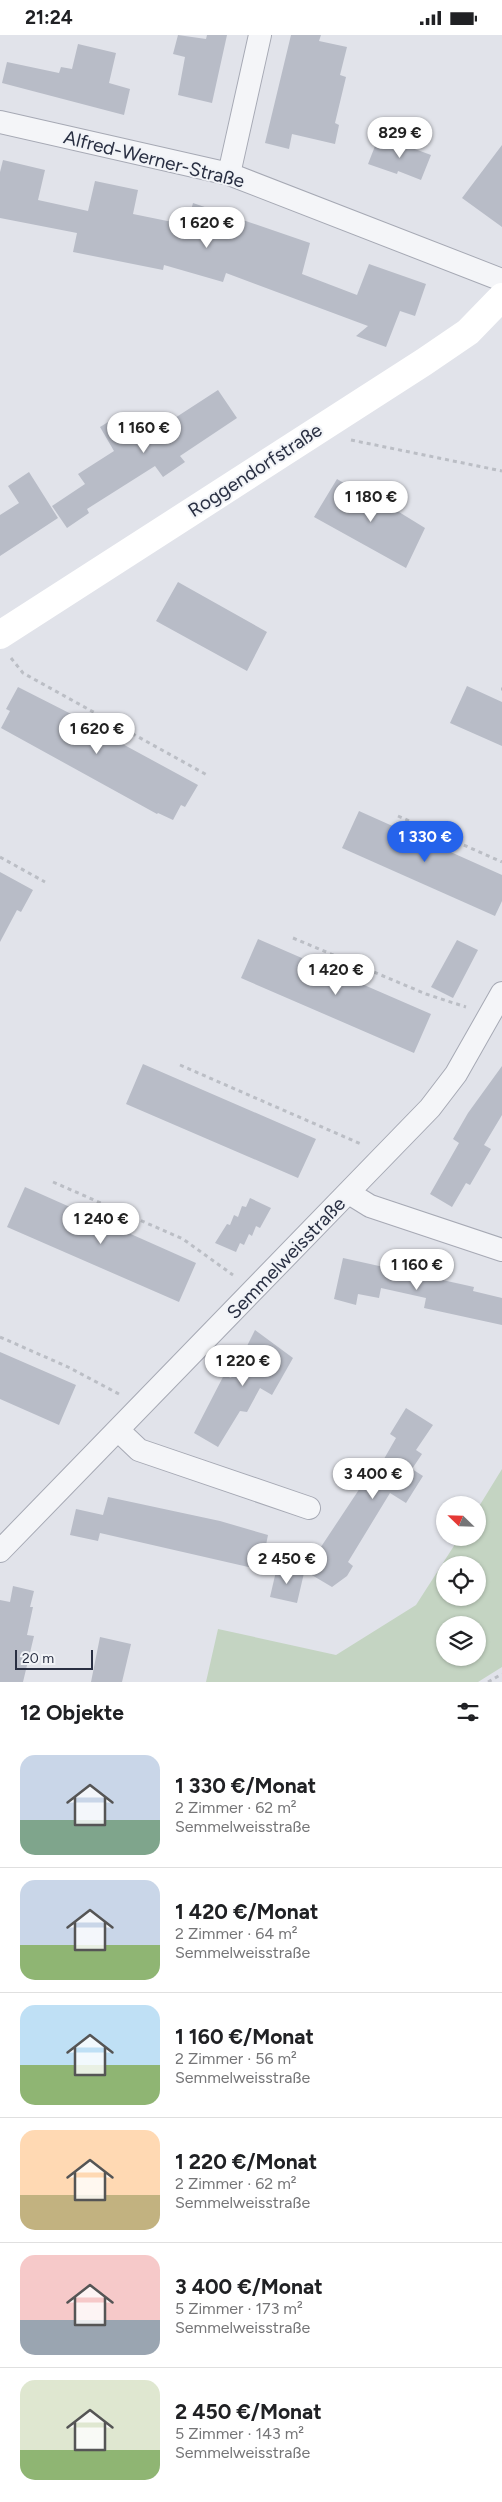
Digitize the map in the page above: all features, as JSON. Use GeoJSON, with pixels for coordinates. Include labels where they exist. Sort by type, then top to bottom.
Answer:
{"type":"FeatureCollection","features":[{"type":"Feature","properties":{"kind":"street"},"geometry":{"type":"LineString","coordinates":[[229,173],[260,35]]}},
{"type":"Feature","properties":{"kind":"street","name":"Alfred-Werner-Straße"},"geometry":{"type":"LineString","coordinates":[[0,122],[229,173],[502,280]]}},
{"type":"Feature","properties":{"kind":"street","name":"Roggendorfstraße"},"geometry":{"type":"LineString","coordinates":[[3,643],[313,433],[424,362],[468,331],[502,297]]}},
{"type":"Feature","properties":{"kind":"street","name":"Semmelweisstraße"},"geometry":{"type":"LineString","coordinates":[[0,1551],[430,1108],[456,1074],[502,993]]}},
{"type":"Feature","properties":{"kind":"street","name":"Semmelweisstraße"},"geometry":{"type":"LineString","coordinates":[[349,1193],[370,1207],[502,1250]]}},
{"type":"Feature","properties":{"kind":"street"},"geometry":{"type":"LineString","coordinates":[[118,1431],[139,1451],[309,1508]]}},
{"type":"Feature","properties":{"kind":"path"},"geometry":{"type":"LineString","coordinates":[[313,433],[502,471]]}},
{"type":"Feature","properties":{"kind":"path"},"geometry":{"type":"LineString","coordinates":[[3,643],[23,673],[207,775]]}},
{"type":"Feature","properties":{"kind":"path"},"geometry":{"type":"LineString","coordinates":[[398,816],[502,862]]}},
{"type":"Feature","properties":{"kind":"path"},"geometry":{"type":"LineString","coordinates":[[0,857],[45,882]]}},
{"type":"Feature","properties":{"kind":"path"},"geometry":{"type":"LineString","coordinates":[[292,937],[426,994],[490,1014]]}},
{"type":"Feature","properties":{"kind":"path"},"geometry":{"type":"LineString","coordinates":[[180,1065],[386,1155]]}},
{"type":"Feature","properties":{"kind":"path"},"geometry":{"type":"LineString","coordinates":[[52,1182],[183,1239],[255,1290]]}},
{"type":"Feature","properties":{"kind":"path"},"geometry":{"type":"LineString","coordinates":[[0,1337],[68,1367],[142,1406]]}},
{"type":"Feature","properties":{"kind":"path"},"geometry":{"type":"LineString","coordinates":[[488,1682],[493,1681],[502,1674]]}},
{"type":"Feature","properties":{"kind":"green space"},"geometry":{"type":"Polygon","coordinates":[[[502,1469],[502,1667],[478,1682],[206,1682],[218,1629],[336,1655],[416,1605],[436,1574],[436,1606],[486,1606],[486,1556],[447,1556],[454,1546],[486,1546],[485,1496],[502,1469]]]}},
{"type":"Feature","properties":{"kind":"building"},"geometry":{"type":"Polygon","coordinates":[[[178,35],[206,39],[207,35],[227,35],[212,103],[178,95],[185,57],[173,54],[178,35]]]}},
{"type":"Feature","properties":{"kind":"building"},"geometry":{"type":"Polygon","coordinates":[[[291,35],[321,35],[319,41],[347,47],[340,75],[346,77],[335,123],[339,125],[335,144],[292,134],[289,149],[265,143],[291,35]]]}},
{"type":"Feature","properties":{"kind":"building"},"geometry":{"type":"Polygon","coordinates":[[[78,44],[116,53],[109,83],[130,89],[124,115],[2,83],[7,62],[59,73],[61,67],[72,69],[78,44]]]}},
{"type":"Feature","properties":{"kind":"building"},"geometry":{"type":"Polygon","coordinates":[[[377,141],[390,146],[393,141],[431,155],[421,180],[398,171],[397,174],[368,164],[377,141]]]}},
{"type":"Feature","properties":{"kind":"building"},"geometry":{"type":"Polygon","coordinates":[[[502,145],[502,227],[462,198],[502,145]]]}},
{"type":"Feature","properties":{"kind":"building"},"geometry":{"type":"Polygon","coordinates":[[[3,160],[45,170],[38,200],[88,211],[95,181],[138,190],[133,214],[187,225],[193,203],[310,243],[302,274],[357,295],[369,264],[426,284],[415,316],[400,311],[386,347],[356,336],[368,326],[226,273],[223,282],[164,265],[163,270],[73,252],[77,233],[0,218],[0,172],[3,160]]]}},
{"type":"Feature","properties":{"kind":"building"},"geometry":{"type":"Polygon","coordinates":[[[218,390],[237,418],[180,456],[185,462],[163,477],[155,466],[87,509],[89,513],[67,528],[52,506],[85,484],[78,474],[114,451],[100,427],[118,416],[133,439],[158,422],[161,427],[218,390]]]}},
{"type":"Feature","properties":{"kind":"building"},"geometry":{"type":"Polygon","coordinates":[[[29,472],[58,518],[0,556],[0,515],[19,503],[8,486],[29,472]]]}},
{"type":"Feature","properties":{"kind":"building"},"geometry":{"type":"Polygon","coordinates":[[[337,479],[366,496],[368,493],[425,528],[406,568],[314,517],[337,479]]]}},
{"type":"Feature","properties":{"kind":"building"},"geometry":{"type":"Polygon","coordinates":[[[178,582],[267,632],[247,671],[156,621],[178,582]]]}},
{"type":"Feature","properties":{"kind":"building"},"geometry":{"type":"Polygon","coordinates":[[[467,686],[502,702],[502,746],[450,723],[467,686]]]}},
{"type":"Feature","properties":{"kind":"building"},"geometry":{"type":"Polygon","coordinates":[[[18,687],[83,720],[82,722],[198,785],[185,807],[181,805],[173,820],[157,814],[1,728],[10,711],[6,709],[18,687]]]}},
{"type":"Feature","properties":{"kind":"building"},"geometry":{"type":"Polygon","coordinates":[[[359,811],[502,875],[502,901],[495,916],[342,848],[359,811]]]}},
{"type":"Feature","properties":{"kind":"building"},"geometry":{"type":"Polygon","coordinates":[[[0,872],[33,890],[21,912],[17,910],[0,942],[0,872]]]}},
{"type":"Feature","properties":{"kind":"building"},"geometry":{"type":"Polygon","coordinates":[[[258,939],[431,1014],[414,1053],[241,978],[258,939]]]}},
{"type":"Feature","properties":{"kind":"building"},"geometry":{"type":"Polygon","coordinates":[[[457,940],[478,950],[453,998],[431,987],[457,940]]]}},
{"type":"Feature","properties":{"kind":"building"},"geometry":{"type":"Polygon","coordinates":[[[143,1064],[316,1139],[298,1178],[126,1104],[143,1064]]]}},
{"type":"Feature","properties":{"kind":"building"},"geometry":{"type":"Polygon","coordinates":[[[502,1066],[502,1115],[484,1145],[491,1149],[470,1185],[466,1183],[452,1207],[430,1194],[459,1143],[453,1139],[468,1113],[502,1066]]]}},
{"type":"Feature","properties":{"kind":"building"},"geometry":{"type":"Polygon","coordinates":[[[25,1187],[196,1263],[179,1302],[7,1227],[25,1187]]]}},
{"type":"Feature","properties":{"kind":"building"},"geometry":{"type":"Polygon","coordinates":[[[250,1198],[271,1208],[260,1228],[256,1226],[252,1236],[249,1234],[244,1245],[240,1243],[236,1252],[215,1243],[227,1224],[230,1225],[234,1215],[238,1217],[242,1206],[246,1207],[250,1198]]]}},
{"type":"Feature","properties":{"kind":"building"},"geometry":{"type":"Polygon","coordinates":[[[343,1258],[474,1287],[473,1291],[502,1298],[502,1325],[424,1308],[426,1298],[381,1288],[379,1298],[358,1294],[356,1305],[334,1299],[343,1258]]]}},
{"type":"Feature","properties":{"kind":"building"},"geometry":{"type":"Polygon","coordinates":[[[255,1330],[293,1358],[272,1395],[260,1388],[247,1412],[240,1411],[218,1447],[194,1433],[224,1375],[231,1378],[255,1330]]]}},
{"type":"Feature","properties":{"kind":"building"},"geometry":{"type":"Polygon","coordinates":[[[0,1352],[76,1385],[59,1425],[0,1399],[0,1352]]]}},
{"type":"Feature","properties":{"kind":"building"},"geometry":{"type":"Polygon","coordinates":[[[406,1408],[433,1425],[416,1450],[422,1454],[412,1469],[423,1476],[406,1503],[390,1493],[348,1562],[353,1566],[347,1576],[332,1587],[305,1571],[364,1482],[369,1485],[396,1438],[390,1434],[406,1408]]]}},
{"type":"Feature","properties":{"kind":"building"},"geometry":{"type":"Polygon","coordinates":[[[108,1497],[220,1521],[268,1535],[261,1570],[100,1533],[98,1541],[70,1535],[76,1509],[103,1515],[108,1497]]]}},
{"type":"Feature","properties":{"kind":"building"},"geometry":{"type":"Polygon","coordinates":[[[277,1567],[304,1573],[297,1603],[270,1597],[277,1567]]]}},
{"type":"Feature","properties":{"kind":"building"},"geometry":{"type":"Polygon","coordinates":[[[13,1586],[34,1591],[30,1607],[33,1607],[27,1635],[34,1636],[23,1682],[0,1682],[0,1600],[10,1602],[13,1586]]]}},
{"type":"Feature","properties":{"kind":"building"},"geometry":{"type":"Polygon","coordinates":[[[100,1637],[131,1644],[122,1682],[91,1682],[100,1637]]]}}]}
